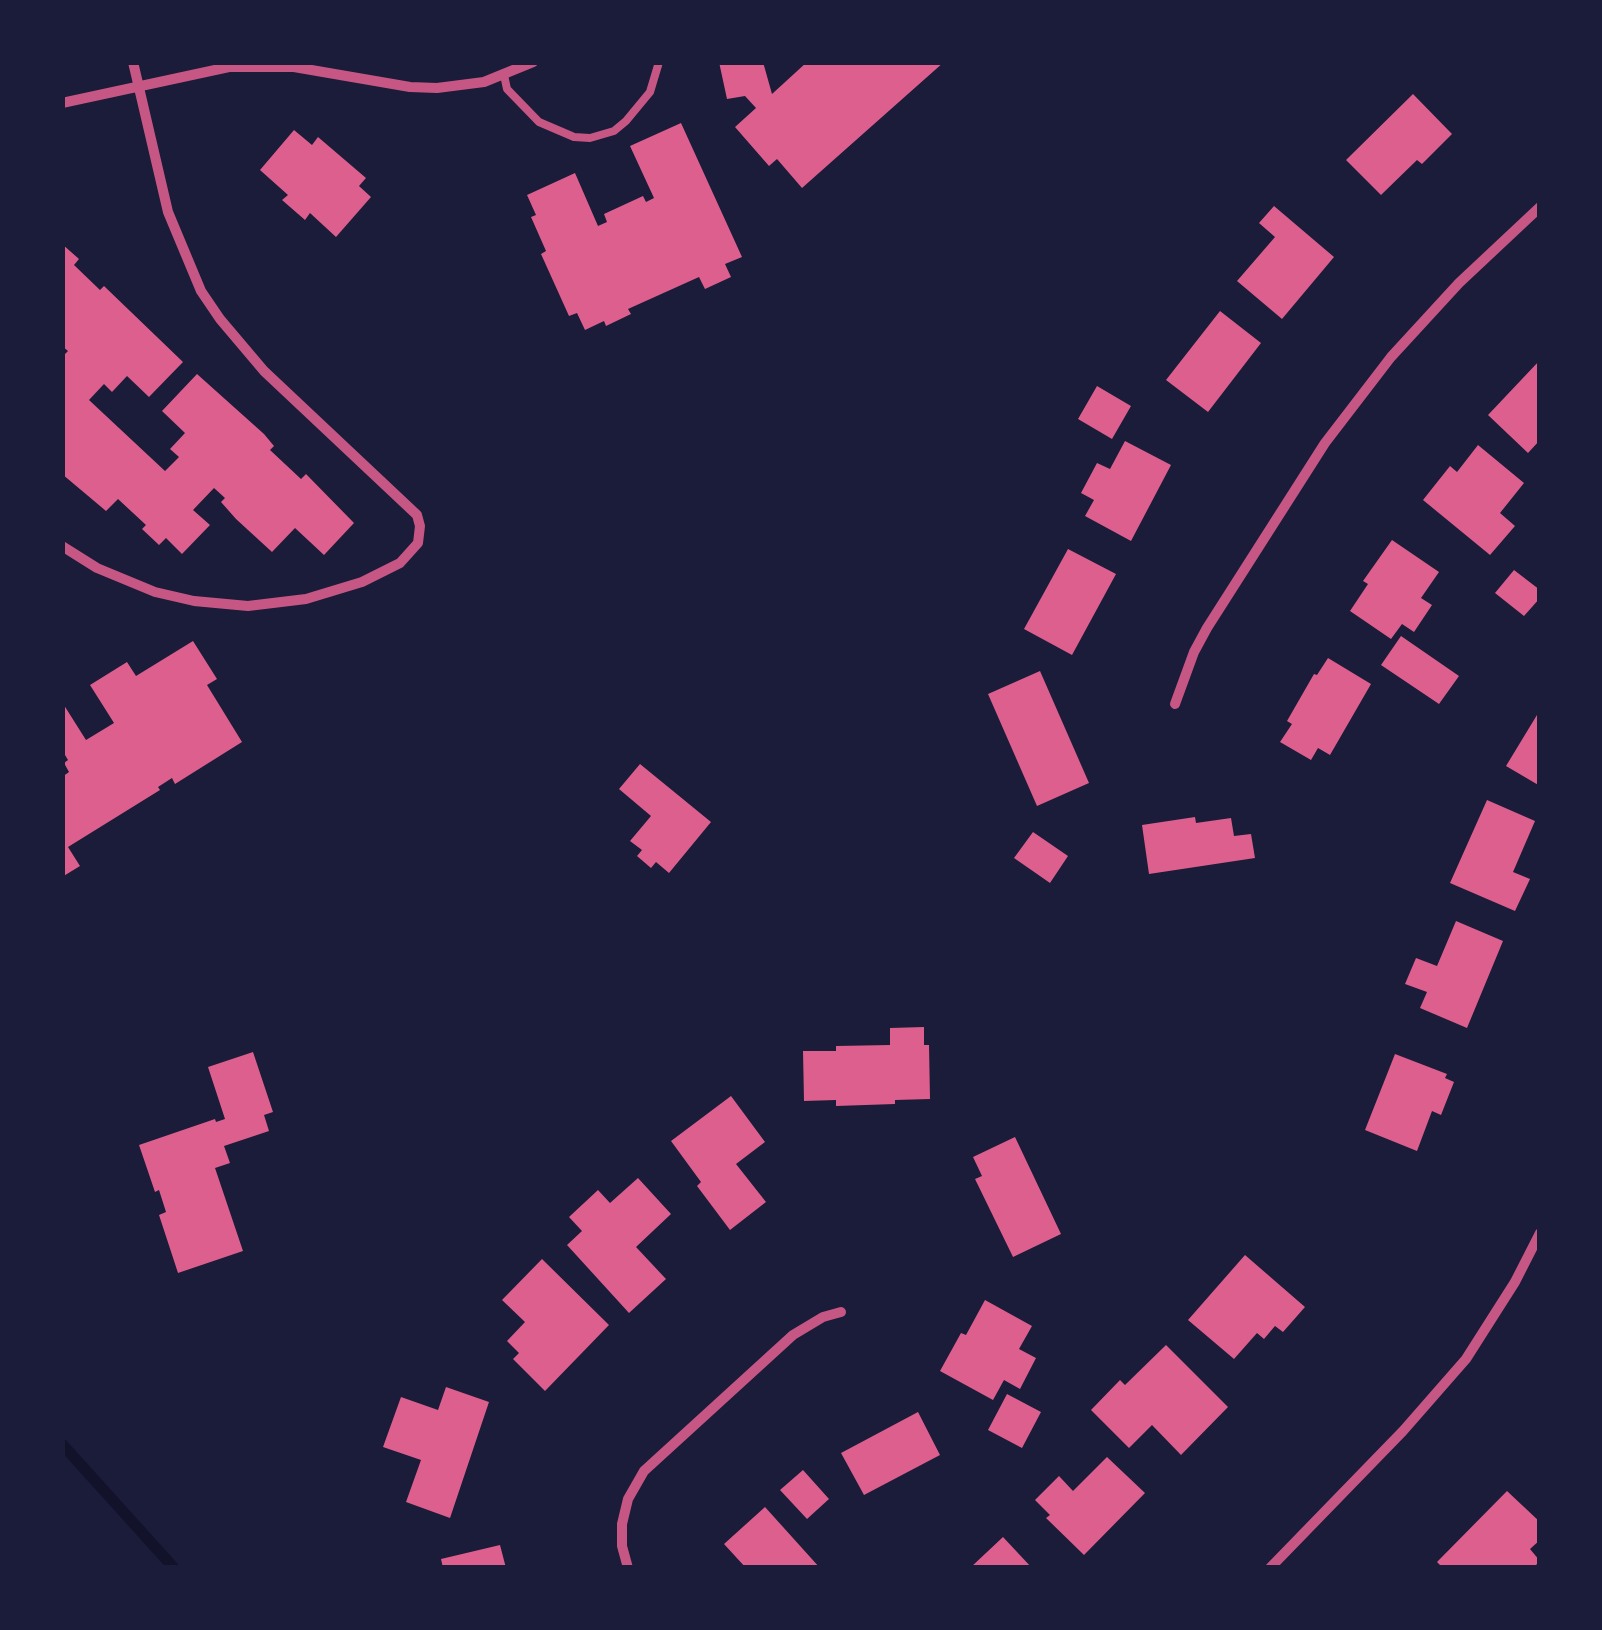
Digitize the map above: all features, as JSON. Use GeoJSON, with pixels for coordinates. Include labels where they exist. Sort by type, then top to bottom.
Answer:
{"type":"FeatureCollection","features":[{"type":"Feature","properties":{"kind":"street"},"geometry":{"type":"LineString","coordinates":[[62,546],[97,568],[156,592],[194,601],[248,606],[306,600],[362,582],[400,562],[418,543],[417,515],[254,360],[202,291],[168,212],[133,62]]}},
{"type":"Feature","properties":{"kind":"street"},"geometry":{"type":"LineString","coordinates":[[62,103],[192,73],[262,65],[437,88],[484,82],[533,62]]}},
{"type":"Feature","properties":{"kind":"street"},"geometry":{"type":"LineString","coordinates":[[1175,704],[1207,628],[1326,443],[1403,345],[1540,206]]}},
{"type":"Feature","properties":{"kind":"street"},"geometry":{"type":"LineString","coordinates":[[1270,1568],[1403,1432],[1466,1358],[1515,1282],[1540,1232]]}},
{"type":"Feature","properties":{"kind":"street"},"geometry":{"type":"LineString","coordinates":[[628,1568],[622,1524],[628,1499],[644,1471],[792,1335],[823,1316],[842,1312]]}},
{"type":"Feature","properties":{"kind":"lane"},"geometry":{"type":"LineString","coordinates":[[504,75],[506,90],[539,122],[574,137],[590,138],[614,131],[626,120],[650,92],[659,62]]}},
{"type":"Feature","properties":{"kind":"building"},"geometry":{"type":"Polygon","coordinates":[[[719,62],[763,62],[772,94],[807,62],[944,62],[802,188],[777,159],[769,166],[735,127],[756,108],[745,96],[727,99],[719,62]]]}},
{"type":"Feature","properties":{"kind":"building"},"geometry":{"type":"Polygon","coordinates":[[[1413,94],[1452,134],[1422,164],[1417,160],[1381,195],[1346,160],[1413,94]]]}},
{"type":"Feature","properties":{"kind":"building"},"geometry":{"type":"Polygon","coordinates":[[[681,123],[742,257],[725,264],[731,277],[705,289],[699,277],[628,309],[631,314],[606,326],[604,321],[585,330],[577,313],[569,316],[541,254],[546,251],[531,217],[536,215],[527,195],[575,173],[598,226],[607,222],[604,214],[643,196],[646,202],[654,198],[630,146],[681,123]]]}},
{"type":"Feature","properties":{"kind":"building"},"geometry":{"type":"Polygon","coordinates":[[[294,130],[312,145],[318,137],[366,178],[359,186],[371,197],[336,237],[310,213],[305,220],[282,200],[288,195],[260,170],[294,130]]]}},
{"type":"Feature","properties":{"kind":"building"},"geometry":{"type":"Polygon","coordinates":[[[1274,206],[1334,257],[1282,319],[1237,281],[1275,237],[1259,223],[1274,206]]]}},
{"type":"Feature","properties":{"kind":"building"},"geometry":{"type":"Polygon","coordinates":[[[62,244],[79,259],[74,265],[100,290],[104,286],[183,362],[149,397],[127,376],[112,392],[104,384],[89,400],[165,471],[179,457],[170,449],[185,433],[162,411],[197,374],[264,434],[274,446],[270,450],[301,479],[306,474],[354,523],[324,555],[295,528],[272,552],[236,519],[221,502],[225,498],[214,488],[193,510],[210,525],[182,554],[166,538],[159,545],[142,529],[146,525],[118,499],[106,511],[62,474],[62,357],[68,351],[62,346],[62,244]]]}},
{"type":"Feature","properties":{"kind":"building"},"geometry":{"type":"Polygon","coordinates":[[[1220,311],[1261,343],[1208,412],[1166,380],[1220,311]]]}},
{"type":"Feature","properties":{"kind":"building"},"geometry":{"type":"Polygon","coordinates":[[[1540,360],[1540,440],[1528,453],[1488,415],[1540,360]]]}},
{"type":"Feature","properties":{"kind":"building"},"geometry":{"type":"Polygon","coordinates":[[[1097,386],[1131,406],[1112,439],[1078,419],[1097,386]]]}},
{"type":"Feature","properties":{"kind":"building"},"geometry":{"type":"Polygon","coordinates":[[[1125,441],[1171,465],[1131,541],[1085,516],[1094,500],[1081,493],[1097,463],[1110,469],[1125,441]]]}},
{"type":"Feature","properties":{"kind":"building"},"geometry":{"type":"Polygon","coordinates":[[[1478,445],[1524,483],[1500,513],[1515,526],[1490,555],[1423,500],[1450,466],[1457,472],[1478,445]]]}},
{"type":"Feature","properties":{"kind":"building"},"geometry":{"type":"Polygon","coordinates":[[[1392,540],[1439,572],[1421,598],[1432,605],[1414,632],[1402,624],[1391,639],[1350,611],[1368,584],[1363,581],[1392,540]]]}},
{"type":"Feature","properties":{"kind":"building"},"geometry":{"type":"Polygon","coordinates":[[[1068,549],[1116,574],[1072,655],[1024,629],[1068,549]]]}},
{"type":"Feature","properties":{"kind":"building"},"geometry":{"type":"Polygon","coordinates":[[[1514,570],[1540,590],[1540,598],[1524,616],[1495,593],[1514,570]]]}},
{"type":"Feature","properties":{"kind":"building"},"geometry":{"type":"Polygon","coordinates":[[[1401,636],[1459,676],[1439,704],[1381,665],[1401,636]]]}},
{"type":"Feature","properties":{"kind":"building"},"geometry":{"type":"Polygon","coordinates":[[[193,641],[217,679],[207,685],[242,742],[175,784],[172,778],[158,787],[160,790],[68,847],[80,866],[62,877],[62,777],[69,772],[62,750],[62,702],[86,740],[114,723],[90,685],[127,662],[136,676],[193,641]]]}},
{"type":"Feature","properties":{"kind":"building"},"geometry":{"type":"Polygon","coordinates":[[[1328,658],[1371,684],[1330,755],[1318,748],[1311,760],[1280,742],[1292,724],[1287,721],[1314,674],[1328,658]]]}},
{"type":"Feature","properties":{"kind":"building"},"geometry":{"type":"Polygon","coordinates":[[[1040,671],[1089,783],[1037,806],[988,694],[1040,671]]]}},
{"type":"Feature","properties":{"kind":"building"},"geometry":{"type":"Polygon","coordinates":[[[1540,710],[1540,786],[1506,766],[1540,710]]]}},
{"type":"Feature","properties":{"kind":"building"},"geometry":{"type":"Polygon","coordinates":[[[640,764],[711,822],[669,873],[656,862],[651,868],[637,856],[642,850],[630,841],[651,816],[619,789],[640,764]]]}},
{"type":"Feature","properties":{"kind":"building"},"geometry":{"type":"Polygon","coordinates":[[[1487,800],[1535,821],[1513,872],[1530,879],[1515,911],[1450,883],[1487,800]]]}},
{"type":"Feature","properties":{"kind":"building"},"geometry":{"type":"Polygon","coordinates":[[[1195,817],[1196,823],[1231,818],[1234,836],[1251,834],[1255,858],[1149,874],[1142,825],[1195,817]]]}},
{"type":"Feature","properties":{"kind":"building"},"geometry":{"type":"Polygon","coordinates":[[[1033,832],[1068,856],[1050,883],[1014,858],[1033,832]]]}},
{"type":"Feature","properties":{"kind":"building"},"geometry":{"type":"Polygon","coordinates":[[[1456,921],[1503,941],[1467,1028],[1420,1008],[1427,992],[1405,984],[1416,958],[1437,966],[1456,921]]]}},
{"type":"Feature","properties":{"kind":"building"},"geometry":{"type":"Polygon","coordinates":[[[924,1027],[924,1045],[929,1045],[930,1099],[836,1106],[836,1100],[804,1101],[803,1051],[890,1045],[890,1028],[924,1027]]]}},
{"type":"Feature","properties":{"kind":"building"},"geometry":{"type":"Polygon","coordinates":[[[253,1052],[273,1112],[264,1115],[269,1131],[224,1146],[230,1163],[215,1168],[243,1251],[178,1273],[159,1215],[166,1212],[139,1145],[225,1119],[208,1067],[253,1052]]]}},
{"type":"Feature","properties":{"kind":"building"},"geometry":{"type":"Polygon","coordinates":[[[1395,1054],[1447,1074],[1445,1078],[1454,1082],[1441,1115],[1432,1111],[1417,1151],[1365,1130],[1395,1054]]]}},
{"type":"Feature","properties":{"kind":"building"},"geometry":{"type":"Polygon","coordinates":[[[731,1096],[765,1142],[736,1164],[766,1202],[730,1230],[697,1186],[701,1182],[671,1141],[731,1096]]]}},
{"type":"Feature","properties":{"kind":"building"},"geometry":{"type":"Polygon","coordinates":[[[1015,1137],[1061,1234],[1013,1257],[975,1179],[982,1176],[973,1157],[1015,1137]]]}},
{"type":"Feature","properties":{"kind":"building"},"geometry":{"type":"Polygon","coordinates":[[[638,1178],[671,1214],[636,1247],[666,1279],[629,1313],[567,1245],[582,1231],[569,1217],[598,1190],[610,1203],[638,1178]]]}},
{"type":"Feature","properties":{"kind":"building"},"geometry":{"type":"Polygon","coordinates":[[[1245,1255],[1305,1307],[1283,1332],[1275,1326],[1264,1339],[1257,1333],[1234,1359],[1188,1320],[1245,1255]]]}},
{"type":"Feature","properties":{"kind":"building"},"geometry":{"type":"Polygon","coordinates":[[[542,1259],[609,1325],[545,1391],[513,1359],[519,1353],[507,1341],[525,1322],[502,1300],[542,1259]]]}},
{"type":"Feature","properties":{"kind":"building"},"geometry":{"type":"Polygon","coordinates":[[[985,1300],[1032,1326],[1019,1349],[1036,1358],[1020,1389],[1004,1380],[993,1400],[940,1371],[985,1300]]]}},
{"type":"Feature","properties":{"kind":"building"},"geometry":{"type":"Polygon","coordinates":[[[1166,1345],[1228,1407],[1181,1455],[1152,1425],[1129,1448],[1091,1410],[1120,1380],[1125,1385],[1166,1345]]]}},
{"type":"Feature","properties":{"kind":"building"},"geometry":{"type":"Polygon","coordinates":[[[446,1387],[489,1402],[450,1518],[406,1502],[421,1460],[383,1447],[401,1397],[438,1410],[446,1387]]]}},
{"type":"Feature","properties":{"kind":"building"},"geometry":{"type":"Polygon","coordinates":[[[1007,1394],[1041,1412],[1022,1448],[988,1430],[1007,1394]]]}},
{"type":"Feature","properties":{"kind":"building"},"geometry":{"type":"Polygon","coordinates":[[[918,1412],[940,1455],[864,1495],[841,1453],[918,1412]]]}},
{"type":"Feature","properties":{"kind":"building"},"geometry":{"type":"Polygon","coordinates":[[[1107,1457],[1145,1493],[1084,1555],[1046,1518],[1050,1515],[1035,1500],[1059,1476],[1073,1491],[1107,1457]]]}},
{"type":"Feature","properties":{"kind":"building"},"geometry":{"type":"Polygon","coordinates":[[[803,1470],[829,1499],[807,1519],[780,1490],[803,1470]]]}},
{"type":"Feature","properties":{"kind":"building"},"geometry":{"type":"Polygon","coordinates":[[[1507,1491],[1540,1522],[1540,1540],[1530,1549],[1540,1561],[1533,1568],[1443,1568],[1437,1562],[1507,1491]]]}},
{"type":"Feature","properties":{"kind":"building"},"geometry":{"type":"Polygon","coordinates":[[[765,1507],[820,1568],[746,1568],[724,1544],[765,1507]]]}},
{"type":"Feature","properties":{"kind":"building"},"geometry":{"type":"Polygon","coordinates":[[[1003,1537],[1032,1568],[970,1568],[1003,1537]]]}},
{"type":"Feature","properties":{"kind":"building"},"geometry":{"type":"Polygon","coordinates":[[[500,1545],[506,1568],[443,1568],[441,1559],[500,1545]]]}},
{"type":"Feature","properties":{"kind":"waterway"},"geometry":{"type":"LineString","coordinates":[[62,1444],[174,1568]]}}]}
